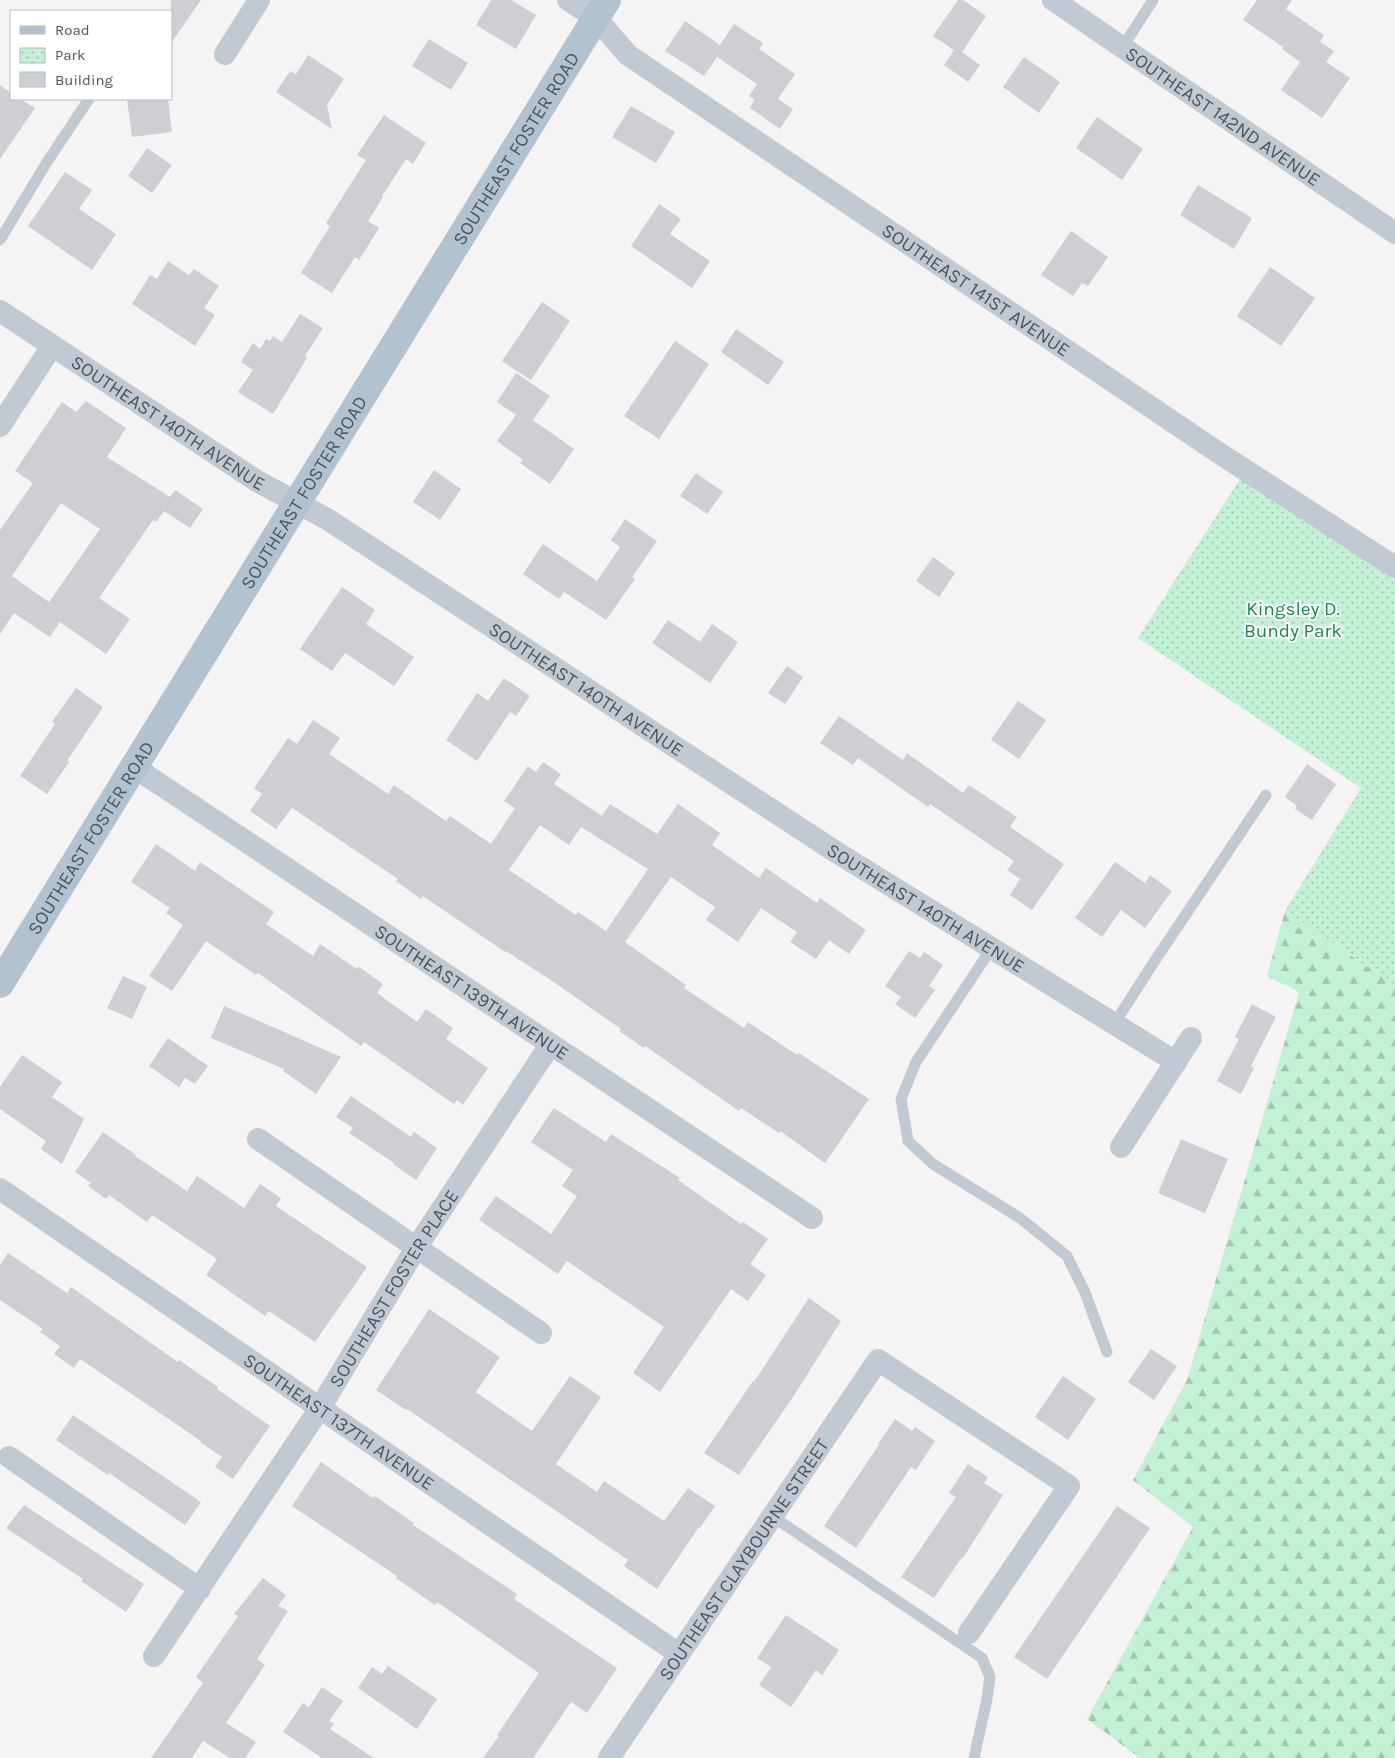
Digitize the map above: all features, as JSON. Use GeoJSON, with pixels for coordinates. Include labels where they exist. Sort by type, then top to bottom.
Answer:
{"type":"FeatureCollection","features":[{"type":"Feature","properties":{"kind":"main road","name":"SOUTHEAST FOSTER ROAD"},"geometry":{"type":"LineString","coordinates":[[0,984],[601,9]]}},
{"type":"Feature","properties":{"kind":"street"},"geometry":{"type":"LineString","coordinates":[[225,54],[259,0]]}},
{"type":"Feature","properties":{"kind":"street","name":"SOUTHEAST 141ST AVENUE"},"geometry":{"type":"LineString","coordinates":[[568,0],[601,9],[628,55],[1208,445],[1395,567]]}},
{"type":"Feature","properties":{"kind":"street","name":"SOUTHEAST 142ND AVENUE"},"geometry":{"type":"LineString","coordinates":[[1053,0],[1395,233]]}},
{"type":"Feature","properties":{"kind":"street","name":"SOUTHEAST 140TH AVENUE"},"geometry":{"type":"LineString","coordinates":[[0,312],[257,481],[335,525],[828,846],[991,949],[1176,1062]]}},
{"type":"Feature","properties":{"kind":"street"},"geometry":{"type":"LineString","coordinates":[[0,426],[52,346]]}},
{"type":"Feature","properties":{"kind":"street","name":"SOUTHEAST 139TH AVENUE"},"geometry":{"type":"LineString","coordinates":[[134,767],[812,1218]]}},
{"type":"Feature","properties":{"kind":"street"},"geometry":{"type":"LineString","coordinates":[[1121,1147],[1191,1038]]}},
{"type":"Feature","properties":{"kind":"street","name":"SOUTHEAST FOSTER PLACE"},"geometry":{"type":"LineString","coordinates":[[154,1656],[320,1408],[416,1248],[550,1045]]}},
{"type":"Feature","properties":{"kind":"street"},"geometry":{"type":"LineString","coordinates":[[258,1139],[541,1333]]}},
{"type":"Feature","properties":{"kind":"street","name":"SOUTHEAST 137TH AVENUE"},"geometry":{"type":"LineString","coordinates":[[0,1189],[679,1654]]}},
{"type":"Feature","properties":{"kind":"street","name":"SOUTHEAST CLAYBOURNE STREET"},"geometry":{"type":"LineString","coordinates":[[609,1758],[878,1360],[1069,1486],[969,1633]]}},
{"type":"Feature","properties":{"kind":"street"},"geometry":{"type":"LineString","coordinates":[[8,1457],[200,1589]]}},
{"type":"Feature","properties":{"kind":"lane"},"geometry":{"type":"LineString","coordinates":[[1122,48],[1153,0]]}},
{"type":"Feature","properties":{"kind":"lane"},"geometry":{"type":"LineString","coordinates":[[0,240],[47,162],[88,100]]}},
{"type":"Feature","properties":{"kind":"lane"},"geometry":{"type":"LineString","coordinates":[[1114,1024],[1266,795]]}},
{"type":"Feature","properties":{"kind":"lane"},"geometry":{"type":"LineString","coordinates":[[991,949],[916,1062],[901,1099],[908,1141],[933,1164],[1020,1218],[1067,1256],[1084,1290],[1107,1352]]}},
{"type":"Feature","properties":{"kind":"lane"},"geometry":{"type":"LineString","coordinates":[[772,1516],[982,1658],[990,1677],[987,1700],[974,1758]]}},
{"type":"Feature","properties":{"kind":"green space","name":"Kingsley D. Bundy Park"},"geometry":{"type":"Polygon","coordinates":[[[1247,468],[1395,564],[1395,985],[1285,911],[1361,788],[1138,638],[1247,468]]]}},
{"type":"Feature","properties":{"kind":"green space"},"geometry":{"type":"Polygon","coordinates":[[[1285,911],[1395,985],[1395,1758],[1140,1758],[1087,1719],[1193,1527],[1133,1480],[1187,1380],[1299,992],[1267,976],[1285,911]]]}},
{"type":"Feature","properties":{"kind":"building"},"geometry":{"type":"Polygon","coordinates":[[[171,0],[201,0],[172,42],[171,0]]]}},
{"type":"Feature","properties":{"kind":"building"},"geometry":{"type":"Polygon","coordinates":[[[491,0],[511,0],[536,15],[516,49],[476,25],[491,0]]]}},
{"type":"Feature","properties":{"kind":"building"},"geometry":{"type":"Polygon","coordinates":[[[958,0],[963,0],[986,16],[962,52],[980,65],[968,82],[944,65],[954,50],[933,36],[958,0]]]}},
{"type":"Feature","properties":{"kind":"building"},"geometry":{"type":"Polygon","coordinates":[[[1257,0],[1292,0],[1286,9],[1324,35],[1320,42],[1334,51],[1326,62],[1350,78],[1322,118],[1281,90],[1300,62],[1282,49],[1283,47],[1243,20],[1257,0]]]}},
{"type":"Feature","properties":{"kind":"building"},"geometry":{"type":"Polygon","coordinates":[[[685,21],[720,45],[734,24],[763,43],[759,49],[795,74],[778,99],[793,109],[780,129],[750,108],[754,100],[749,96],[757,84],[717,57],[704,76],[665,51],[685,21]]]}},
{"type":"Feature","properties":{"kind":"building"},"geometry":{"type":"Polygon","coordinates":[[[429,39],[468,63],[451,90],[412,66],[429,39]]]}},
{"type":"Feature","properties":{"kind":"building"},"geometry":{"type":"Polygon","coordinates":[[[308,55],[344,79],[327,105],[332,129],[276,92],[290,71],[296,74],[308,55]]]}},
{"type":"Feature","properties":{"kind":"building"},"geometry":{"type":"Polygon","coordinates":[[[1024,57],[1060,82],[1039,113],[1003,87],[1024,57]]]}},
{"type":"Feature","properties":{"kind":"building"},"geometry":{"type":"Polygon","coordinates":[[[0,85],[10,92],[10,100],[22,100],[35,108],[0,159],[0,85]]]}},
{"type":"Feature","properties":{"kind":"building"},"geometry":{"type":"Polygon","coordinates":[[[127,100],[168,100],[172,132],[132,137],[127,100]]]}},
{"type":"Feature","properties":{"kind":"building"},"geometry":{"type":"Polygon","coordinates":[[[631,106],[675,132],[656,163],[612,137],[631,106]]]}},
{"type":"Feature","properties":{"kind":"building"},"geometry":{"type":"Polygon","coordinates":[[[384,115],[426,143],[413,164],[406,159],[382,196],[368,221],[379,228],[359,260],[355,257],[332,293],[301,273],[330,226],[326,223],[366,160],[357,155],[384,115]]]}},
{"type":"Feature","properties":{"kind":"building"},"geometry":{"type":"Polygon","coordinates":[[[1097,117],[1143,149],[1122,180],[1076,148],[1097,117]]]}},
{"type":"Feature","properties":{"kind":"building"},"geometry":{"type":"Polygon","coordinates":[[[147,148],[172,165],[152,193],[128,176],[147,148]]]}},
{"type":"Feature","properties":{"kind":"building"},"geometry":{"type":"Polygon","coordinates":[[[65,172],[92,190],[79,209],[116,234],[92,270],[28,226],[65,172]]]}},
{"type":"Feature","properties":{"kind":"building"},"geometry":{"type":"Polygon","coordinates":[[[1198,185],[1252,218],[1234,249],[1180,215],[1198,185]]]}},
{"type":"Feature","properties":{"kind":"building"},"geometry":{"type":"Polygon","coordinates":[[[659,204],[681,219],[670,234],[710,261],[692,288],[631,246],[659,204]]]}},
{"type":"Feature","properties":{"kind":"building"},"geometry":{"type":"Polygon","coordinates":[[[1071,231],[1108,257],[1088,286],[1082,283],[1073,296],[1041,275],[1071,231]]]}},
{"type":"Feature","properties":{"kind":"building"},"geometry":{"type":"Polygon","coordinates":[[[168,261],[189,275],[194,269],[219,286],[204,308],[215,315],[195,346],[132,304],[150,275],[157,279],[168,261]]]}},
{"type":"Feature","properties":{"kind":"building"},"geometry":{"type":"Polygon","coordinates":[[[1270,267],[1315,298],[1281,346],[1237,316],[1270,267]]]}},
{"type":"Feature","properties":{"kind":"building"},"geometry":{"type":"Polygon","coordinates":[[[542,302],[570,321],[531,380],[502,361],[542,302]]]}},
{"type":"Feature","properties":{"kind":"building"},"geometry":{"type":"Polygon","coordinates":[[[300,314],[323,328],[273,414],[238,392],[253,370],[241,362],[253,343],[260,349],[266,339],[270,341],[273,336],[282,342],[300,314]]]}},
{"type":"Feature","properties":{"kind":"building"},"geometry":{"type":"Polygon","coordinates":[[[736,329],[784,362],[768,385],[721,352],[736,329]]]}},
{"type":"Feature","properties":{"kind":"building"},"geometry":{"type":"Polygon","coordinates":[[[675,341],[709,364],[659,439],[624,416],[675,341]]]}},
{"type":"Feature","properties":{"kind":"building"},"geometry":{"type":"Polygon","coordinates":[[[516,373],[550,396],[533,420],[574,449],[550,484],[520,463],[523,460],[497,441],[516,415],[497,402],[516,373]]]}},
{"type":"Feature","properties":{"kind":"building"},"geometry":{"type":"Polygon","coordinates":[[[86,401],[126,428],[107,457],[170,497],[175,490],[203,509],[190,528],[164,511],[156,522],[153,520],[99,598],[130,619],[106,654],[60,622],[50,637],[14,613],[0,634],[0,530],[33,483],[15,471],[62,402],[76,412],[86,401]],[[61,503],[12,576],[49,602],[100,529],[61,503]]]}},
{"type":"Feature","properties":{"kind":"building"},"geometry":{"type":"Polygon","coordinates":[[[434,470],[461,489],[440,520],[413,502],[434,470]]]}},
{"type":"Feature","properties":{"kind":"building"},"geometry":{"type":"Polygon","coordinates":[[[696,473],[723,492],[707,514],[680,496],[696,473]]]}},
{"type":"Feature","properties":{"kind":"building"},"geometry":{"type":"Polygon","coordinates":[[[625,519],[657,541],[632,577],[635,579],[606,620],[564,592],[559,599],[523,574],[543,544],[597,581],[620,547],[611,540],[625,519]]]}},
{"type":"Feature","properties":{"kind":"building"},"geometry":{"type":"Polygon","coordinates":[[[933,557],[955,573],[939,597],[916,581],[933,557]]]}},
{"type":"Feature","properties":{"kind":"building"},"geometry":{"type":"Polygon","coordinates":[[[342,587],[375,610],[366,624],[414,657],[394,686],[345,653],[332,671],[300,649],[342,587]]]}},
{"type":"Feature","properties":{"kind":"building"},"geometry":{"type":"Polygon","coordinates":[[[668,620],[700,642],[712,624],[738,642],[710,683],[652,643],[668,620]]]}},
{"type":"Feature","properties":{"kind":"building"},"geometry":{"type":"Polygon","coordinates":[[[787,666],[803,677],[785,704],[768,693],[787,666]]]}},
{"type":"Feature","properties":{"kind":"building"},"geometry":{"type":"Polygon","coordinates":[[[504,678],[530,696],[516,716],[510,712],[477,761],[446,740],[477,693],[488,701],[504,678]]]}},
{"type":"Feature","properties":{"kind":"building"},"geometry":{"type":"Polygon","coordinates":[[[76,688],[103,707],[47,794],[20,776],[55,724],[52,722],[76,688]]]}},
{"type":"Feature","properties":{"kind":"building"},"geometry":{"type":"Polygon","coordinates":[[[1018,701],[1046,720],[1019,759],[991,740],[1018,701]]]}},
{"type":"Feature","properties":{"kind":"building"},"geometry":{"type":"Polygon","coordinates":[[[839,716],[903,760],[907,753],[963,793],[969,785],[1017,817],[1010,827],[1064,864],[1032,910],[1010,895],[1020,879],[1007,870],[1014,861],[930,804],[928,807],[858,758],[853,765],[820,743],[839,716]]]}},
{"type":"Feature","properties":{"kind":"building"},"geometry":{"type":"Polygon","coordinates":[[[313,720],[340,738],[329,754],[388,794],[394,785],[446,821],[450,816],[491,844],[515,808],[504,801],[528,766],[536,772],[543,762],[561,774],[554,784],[602,816],[610,804],[657,834],[678,804],[720,833],[712,845],[759,878],[766,868],[817,903],[820,898],[866,930],[849,954],[829,940],[816,959],[790,942],[797,932],[761,908],[738,942],[706,920],[715,907],[671,877],[625,942],[686,985],[684,988],[744,1028],[748,1022],[797,1055],[799,1053],[869,1099],[825,1163],[780,1131],[779,1133],[741,1108],[739,1111],[645,1046],[644,1048],[619,1031],[621,1029],[558,985],[505,952],[423,896],[421,899],[396,881],[398,879],[292,808],[276,829],[250,811],[262,794],[254,788],[288,738],[297,744],[313,720]],[[540,825],[509,870],[576,915],[578,912],[606,931],[648,869],[581,827],[569,845],[540,825]]]}},
{"type":"Feature","properties":{"kind":"building"},"geometry":{"type":"Polygon","coordinates":[[[1307,764],[1336,784],[1312,820],[1295,809],[1297,806],[1285,797],[1307,764]]]}},
{"type":"Feature","properties":{"kind":"building"},"geometry":{"type":"Polygon","coordinates":[[[156,844],[195,871],[200,862],[274,912],[266,924],[313,956],[320,944],[357,969],[359,967],[383,984],[377,993],[417,1022],[426,1009],[453,1028],[446,1039],[488,1068],[463,1105],[457,1100],[454,1104],[364,1042],[361,1046],[258,973],[256,975],[206,941],[172,991],[149,976],[183,925],[166,913],[170,908],[131,882],[156,844]]]}},
{"type":"Feature","properties":{"kind":"building"},"geometry":{"type":"Polygon","coordinates":[[[1115,862],[1145,883],[1150,875],[1172,891],[1145,928],[1121,910],[1102,937],[1075,918],[1115,862]]]}},
{"type":"Feature","properties":{"kind":"building"},"geometry":{"type":"Polygon","coordinates":[[[909,951],[920,958],[924,952],[943,965],[929,986],[935,990],[915,1018],[895,1004],[901,997],[885,986],[909,951]]]}},
{"type":"Feature","properties":{"kind":"building"},"geometry":{"type":"Polygon","coordinates":[[[123,976],[147,987],[132,1019],[107,1008],[123,976]]]}},
{"type":"Feature","properties":{"kind":"building"},"geometry":{"type":"Polygon","coordinates":[[[1252,1004],[1276,1017],[1251,1066],[1254,1068],[1241,1094],[1217,1081],[1239,1039],[1235,1037],[1252,1004]]]}},
{"type":"Feature","properties":{"kind":"building"},"geometry":{"type":"Polygon","coordinates":[[[224,1006],[341,1057],[316,1094],[283,1071],[284,1069],[211,1038],[224,1006]]]}},
{"type":"Feature","properties":{"kind":"building"},"geometry":{"type":"Polygon","coordinates":[[[168,1038],[208,1066],[195,1084],[185,1078],[179,1087],[149,1066],[168,1038]]]}},
{"type":"Feature","properties":{"kind":"building"},"geometry":{"type":"Polygon","coordinates":[[[22,1055],[62,1082],[52,1097],[84,1119],[62,1164],[41,1149],[46,1141],[0,1109],[0,1087],[22,1055]]]}},
{"type":"Feature","properties":{"kind":"building"},"geometry":{"type":"Polygon","coordinates":[[[351,1096],[411,1137],[414,1132],[437,1148],[416,1180],[349,1133],[353,1128],[336,1117],[351,1096]]]}},
{"type":"Feature","properties":{"kind":"building"},"geometry":{"type":"Polygon","coordinates":[[[554,1108],[606,1142],[611,1134],[680,1178],[678,1180],[741,1224],[743,1222],[768,1239],[750,1264],[766,1275],[748,1301],[731,1289],[660,1392],[633,1373],[664,1327],[567,1261],[558,1274],[479,1220],[496,1196],[551,1234],[577,1196],[562,1186],[573,1170],[531,1142],[554,1108]]]}},
{"type":"Feature","properties":{"kind":"building"},"geometry":{"type":"Polygon","coordinates":[[[103,1132],[187,1191],[197,1176],[244,1208],[260,1184],[281,1198],[276,1206],[367,1267],[315,1342],[269,1311],[265,1316],[206,1275],[217,1259],[152,1215],[147,1222],[109,1195],[106,1199],[88,1186],[91,1183],[75,1172],[103,1132]]]}},
{"type":"Feature","properties":{"kind":"building"},"geometry":{"type":"Polygon","coordinates":[[[1181,1139],[1228,1159],[1205,1213],[1158,1193],[1181,1139]]]}},
{"type":"Feature","properties":{"kind":"building"},"geometry":{"type":"Polygon","coordinates":[[[8,1253],[67,1293],[71,1287],[178,1362],[179,1360],[218,1387],[217,1389],[270,1426],[233,1479],[215,1467],[222,1457],[80,1359],[74,1368],[54,1354],[60,1346],[40,1332],[43,1329],[0,1300],[0,1265],[8,1253]]]}},
{"type":"Feature","properties":{"kind":"building"},"geometry":{"type":"Polygon","coordinates":[[[809,1298],[841,1321],[793,1397],[739,1475],[704,1453],[754,1382],[809,1298]]]}},
{"type":"Feature","properties":{"kind":"building"},"geometry":{"type":"Polygon","coordinates":[[[429,1309],[500,1357],[476,1392],[532,1431],[570,1376],[601,1397],[556,1464],[597,1492],[604,1481],[664,1521],[688,1488],[715,1506],[657,1589],[624,1566],[628,1560],[407,1409],[376,1390],[429,1309]]]}},
{"type":"Feature","properties":{"kind":"building"},"geometry":{"type":"Polygon","coordinates":[[[1151,1349],[1177,1366],[1154,1400],[1128,1382],[1151,1349]]]}},
{"type":"Feature","properties":{"kind":"building"},"geometry":{"type":"Polygon","coordinates":[[[1063,1376],[1096,1399],[1068,1440],[1035,1417],[1063,1376]]]}},
{"type":"Feature","properties":{"kind":"building"},"geometry":{"type":"Polygon","coordinates":[[[73,1415],[201,1502],[185,1525],[109,1473],[108,1475],[56,1440],[73,1415]]]}},
{"type":"Feature","properties":{"kind":"building"},"geometry":{"type":"Polygon","coordinates":[[[895,1419],[912,1431],[915,1427],[935,1441],[916,1470],[911,1467],[856,1548],[824,1526],[895,1419]]]}},
{"type":"Feature","properties":{"kind":"building"},"geometry":{"type":"Polygon","coordinates":[[[321,1462],[373,1498],[375,1496],[414,1523],[413,1525],[517,1594],[514,1599],[617,1668],[587,1713],[571,1702],[533,1758],[483,1758],[539,1673],[437,1602],[435,1605],[396,1578],[397,1576],[292,1506],[321,1462]]]}},
{"type":"Feature","properties":{"kind":"building"},"geometry":{"type":"Polygon","coordinates":[[[968,1464],[988,1477],[984,1483],[1003,1495],[963,1558],[934,1598],[901,1577],[956,1497],[949,1493],[968,1464]]]}},
{"type":"Feature","properties":{"kind":"building"},"geometry":{"type":"Polygon","coordinates":[[[24,1505],[144,1584],[126,1612],[81,1581],[83,1579],[6,1528],[24,1505]]]}},
{"type":"Feature","properties":{"kind":"building"},"geometry":{"type":"Polygon","coordinates":[[[1117,1506],[1150,1528],[1047,1679],[1014,1657],[1117,1506]]]}},
{"type":"Feature","properties":{"kind":"building"},"geometry":{"type":"Polygon","coordinates":[[[263,1578],[286,1595],[278,1606],[288,1611],[257,1659],[265,1665],[226,1723],[256,1742],[245,1758],[230,1758],[203,1741],[192,1758],[151,1758],[203,1683],[196,1677],[238,1616],[234,1614],[263,1578]]]}},
{"type":"Feature","properties":{"kind":"building"},"geometry":{"type":"Polygon","coordinates":[[[786,1615],[839,1650],[822,1675],[816,1670],[791,1707],[759,1685],[771,1667],[757,1658],[786,1615]]]}},
{"type":"Feature","properties":{"kind":"building"},"geometry":{"type":"Polygon","coordinates":[[[388,1666],[437,1699],[417,1729],[358,1688],[372,1667],[382,1674],[388,1666]]]}},
{"type":"Feature","properties":{"kind":"building"},"geometry":{"type":"Polygon","coordinates":[[[322,1687],[343,1701],[329,1721],[334,1724],[330,1729],[374,1758],[322,1758],[283,1732],[303,1703],[309,1707],[322,1687]]]}}]}
